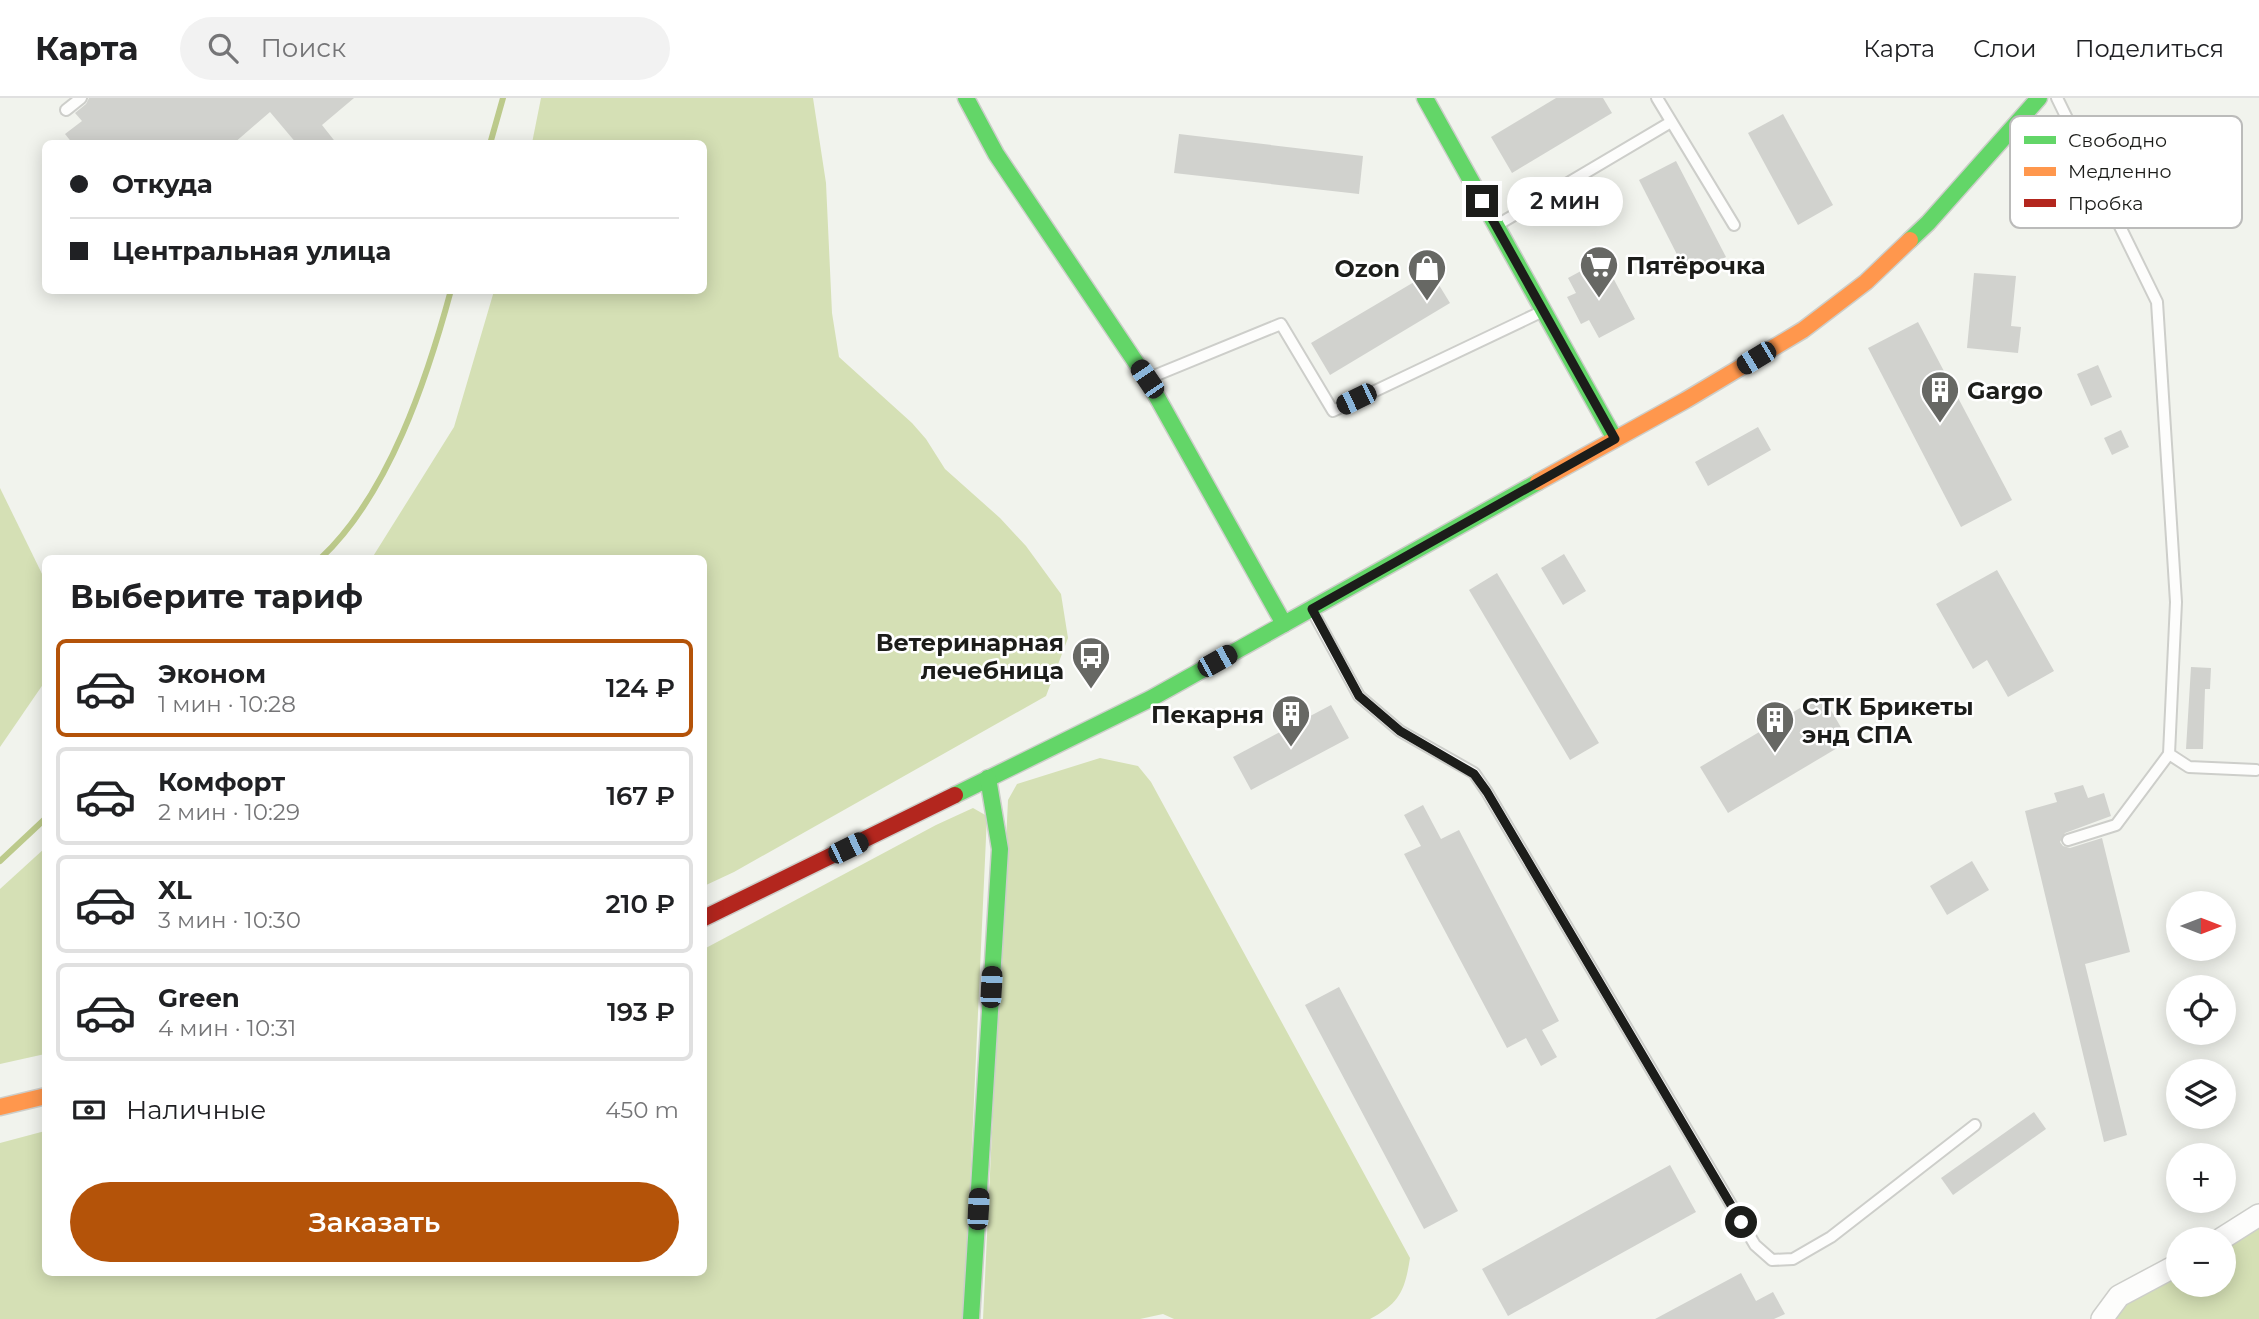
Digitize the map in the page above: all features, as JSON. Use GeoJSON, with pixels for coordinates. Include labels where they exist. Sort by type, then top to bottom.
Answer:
{"type":"FeatureCollection","features":[{"type":"Feature","properties":{"kind":"street"},"geometry":{"type":"LineString","coordinates":[[966,98],[996,154],[1147,379],[1284,624]]}},
{"type":"Feature","properties":{"kind":"street"},"geometry":{"type":"LineString","coordinates":[[2023,116],[2039,98]]}},
{"type":"Feature","properties":{"kind":"street"},"geometry":{"type":"LineString","coordinates":[[1431,100],[1496,225],[1615,439]]}},
{"type":"Feature","properties":{"kind":"street"},"geometry":{"type":"LineString","coordinates":[[707,917],[1150,699],[1686,400],[1803,330],[1866,282],[1928,223],[2010,131]]}},
{"type":"Feature","properties":{"kind":"street"},"geometry":{"type":"LineString","coordinates":[[971,1319],[1000,849],[988,778]]}},
{"type":"Feature","properties":{"kind":"street"},"geometry":{"type":"LineString","coordinates":[[0,1107],[42,1097]]}},
{"type":"Feature","properties":{"kind":"street"},"geometry":{"type":"LineString","coordinates":[[2236,1230],[2259,1215]]}},
{"type":"Feature","properties":{"kind":"street"},"geometry":{"type":"LineString","coordinates":[[2102,1319],[2119,1296],[2166,1271]]}},
{"type":"Feature","properties":{"kind":"lane"},"geometry":{"type":"LineString","coordinates":[[66,110],[81,98]]}},
{"type":"Feature","properties":{"kind":"lane"},"geometry":{"type":"LineString","coordinates":[[1657,98],[1734,225]]}},
{"type":"Feature","properties":{"kind":"lane"},"geometry":{"type":"LineString","coordinates":[[2057,98],[2066,116]]}},
{"type":"Feature","properties":{"kind":"lane"},"geometry":{"type":"LineString","coordinates":[[1496,225],[1671,122]]}},
{"type":"Feature","properties":{"kind":"lane"},"geometry":{"type":"LineString","coordinates":[[2067,840],[2116,825],[2169,754],[2176,602],[2157,302],[2121,228]]}},
{"type":"Feature","properties":{"kind":"lane"},"geometry":{"type":"LineString","coordinates":[[1147,379],[1281,324],[1333,411],[1544,310]]}},
{"type":"Feature","properties":{"kind":"lane"},"geometry":{"type":"LineString","coordinates":[[1312,609],[1359,696],[1400,731],[1474,774],[1487,792],[1755,1245],[1772,1260],[1793,1259],[1831,1237],[1975,1125]]}},
{"type":"Feature","properties":{"kind":"lane"},"geometry":{"type":"LineString","coordinates":[[2169,754],[2189,767],[2256,770]]}},
{"type":"Feature","properties":{"kind":"green space"},"geometry":{"type":"Polygon","coordinates":[[[541,98],[813,98],[826,183],[832,313],[839,357],[912,423],[945,469],[1000,518],[1026,546],[1061,594],[1068,638],[1046,696],[734,872],[707,885],[707,555],[374,555],[454,427],[493,294],[707,294],[707,140],[533,140],[541,98]]]}},
{"type":"Feature","properties":{"kind":"green space"},"geometry":{"type":"Polygon","coordinates":[[[0,488],[42,574],[42,686],[0,747],[0,488]]]}},
{"type":"Feature","properties":{"kind":"green space"},"geometry":{"type":"Polygon","coordinates":[[[1100,758],[1138,766],[1151,782],[1410,1258],[1406,1279],[1395,1301],[1370,1319],[1174,1319],[1163,1314],[1140,1319],[983,1319],[1008,800],[1017,784],[1100,758]]]}},
{"type":"Feature","properties":{"kind":"green space"},"geometry":{"type":"Polygon","coordinates":[[[973,808],[987,816],[964,1319],[0,1319],[0,1143],[42,1132],[42,1276],[707,1276],[707,947],[936,825],[973,808]]]}},
{"type":"Feature","properties":{"kind":"green space"},"geometry":{"type":"Polygon","coordinates":[[[42,851],[42,1055],[0,1064],[0,889],[42,851]]]}},
{"type":"Feature","properties":{"kind":"green space"},"geometry":{"type":"Polygon","coordinates":[[[2259,1215],[2259,1319],[2102,1319],[2166,1273],[2166,1297],[2236,1297],[2236,1231],[2259,1215]]]}},
{"type":"Feature","properties":{"kind":"building"},"geometry":{"type":"Polygon","coordinates":[[[89,98],[354,98],[322,125],[334,140],[294,140],[270,112],[238,140],[70,140],[65,134],[82,121],[75,113],[89,98]]]}},
{"type":"Feature","properties":{"kind":"building"},"geometry":{"type":"Polygon","coordinates":[[[1556,98],[1603,98],[1612,113],[1512,173],[1491,137],[1556,98]]]}},
{"type":"Feature","properties":{"kind":"building"},"geometry":{"type":"Polygon","coordinates":[[[1783,114],[1833,205],[1798,225],[1748,133],[1783,114]]]}},
{"type":"Feature","properties":{"kind":"building"},"geometry":{"type":"Polygon","coordinates":[[[1179,134],[1363,156],[1359,194],[1174,173],[1179,134]]]}},
{"type":"Feature","properties":{"kind":"building"},"geometry":{"type":"Polygon","coordinates":[[[1676,161],[1726,257],[1688,276],[1639,180],[1676,161]]]}},
{"type":"Feature","properties":{"kind":"building"},"geometry":{"type":"Polygon","coordinates":[[[1603,259],[1635,319],[1599,338],[1589,320],[1581,324],[1567,297],[1576,293],[1568,278],[1603,259]]]}},
{"type":"Feature","properties":{"kind":"building"},"geometry":{"type":"Polygon","coordinates":[[[1431,272],[1450,303],[1330,375],[1311,343],[1431,272]]]}},
{"type":"Feature","properties":{"kind":"building"},"geometry":{"type":"Polygon","coordinates":[[[1974,273],[2016,276],[2011,326],[2021,327],[2018,353],[1967,348],[1974,273]]]}},
{"type":"Feature","properties":{"kind":"building","name":"Gargo"},"geometry":{"type":"Polygon","coordinates":[[[1918,322],[2012,500],[1961,527],[1868,348],[1918,322]]]}},
{"type":"Feature","properties":{"kind":"building"},"geometry":{"type":"Polygon","coordinates":[[[2098,365],[2112,397],[2091,406],[2077,374],[2098,365]]]}},
{"type":"Feature","properties":{"kind":"building"},"geometry":{"type":"Polygon","coordinates":[[[1758,427],[1771,450],[1708,486],[1695,462],[1758,427]]]}},
{"type":"Feature","properties":{"kind":"building"},"geometry":{"type":"Polygon","coordinates":[[[2121,430],[2129,447],[2112,455],[2104,438],[2121,430]]]}},
{"type":"Feature","properties":{"kind":"building"},"geometry":{"type":"Polygon","coordinates":[[[1564,554],[1586,591],[1563,605],[1541,568],[1564,554]]]}},
{"type":"Feature","properties":{"kind":"building"},"geometry":{"type":"Polygon","coordinates":[[[1997,570],[2054,671],[2008,697],[1987,660],[1973,669],[1936,604],[1997,570]]]}},
{"type":"Feature","properties":{"kind":"building"},"geometry":{"type":"Polygon","coordinates":[[[1497,573],[1599,743],[1570,760],[1469,590],[1497,573]]]}},
{"type":"Feature","properties":{"kind":"building"},"geometry":{"type":"Polygon","coordinates":[[[2191,667],[2211,668],[2210,689],[2205,689],[2203,749],[2186,749],[2191,667]]]}},
{"type":"Feature","properties":{"kind":"building","name":"СТК Брикеты энд СПА"},"geometry":{"type":"Polygon","coordinates":[[[1822,695],[1849,741],[1728,813],[1700,767],[1822,695]]]}},
{"type":"Feature","properties":{"kind":"building","name":"Пекарня"},"geometry":{"type":"Polygon","coordinates":[[[1331,705],[1349,738],[1251,790],[1233,757],[1331,705]]]}},
{"type":"Feature","properties":{"kind":"building"},"geometry":{"type":"Polygon","coordinates":[[[2083,785],[2088,798],[2104,793],[2111,816],[2065,833],[2060,842],[2070,848],[2102,838],[2130,952],[2085,964],[2127,1135],[2104,1142],[2025,811],[2057,802],[2054,793],[2083,785]]]}},
{"type":"Feature","properties":{"kind":"building"},"geometry":{"type":"Polygon","coordinates":[[[1423,805],[1441,839],[1459,830],[1559,1021],[1542,1030],[1557,1057],[1541,1066],[1526,1038],[1507,1048],[1404,854],[1421,846],[1404,815],[1423,805]]]}},
{"type":"Feature","properties":{"kind":"building"},"geometry":{"type":"Polygon","coordinates":[[[1972,861],[1989,890],[1947,915],[1930,886],[1972,861]]]}},
{"type":"Feature","properties":{"kind":"building"},"geometry":{"type":"Polygon","coordinates":[[[1339,987],[1458,1211],[1424,1229],[1305,1005],[1339,987]]]}},
{"type":"Feature","properties":{"kind":"building"},"geometry":{"type":"Polygon","coordinates":[[[2034,1112],[2046,1129],[1953,1195],[1941,1178],[2034,1112]]]}},
{"type":"Feature","properties":{"kind":"building"},"geometry":{"type":"Polygon","coordinates":[[[1670,1165],[1696,1212],[1508,1316],[1482,1269],[1670,1165]]]}},
{"type":"Feature","properties":{"kind":"building"},"geometry":{"type":"Polygon","coordinates":[[[1741,1273],[1756,1301],[1773,1292],[1785,1314],[1774,1319],[1655,1319],[1741,1273]]]}},
{"type":"Feature","properties":{"kind":"waterway"},"geometry":{"type":"LineString","coordinates":[[491,140],[503,98]]}},
{"type":"Feature","properties":{"kind":"waterway"},"geometry":{"type":"LineString","coordinates":[[324,555],[367,502],[386,469],[417,397],[450,294]]}},
{"type":"Feature","properties":{"kind":"waterway"},"geometry":{"type":"LineString","coordinates":[[0,861],[42,822]]}},
{"type":"Feature","properties":{"kind":"traffic: fast"},"geometry":{"type":"LineString","coordinates":[[966,98],[996,154],[1147,379],[1284,624]]}},
{"type":"Feature","properties":{"kind":"traffic: fast"},"geometry":{"type":"LineString","coordinates":[[1425,98],[1615,439]]}},
{"type":"Feature","properties":{"kind":"traffic: fast"},"geometry":{"type":"LineString","coordinates":[[2023,116],[2039,98]]}},
{"type":"Feature","properties":{"kind":"traffic: fast"},"geometry":{"type":"LineString","coordinates":[[1910,240],[2010,131]]}},
{"type":"Feature","properties":{"kind":"traffic: fast"},"geometry":{"type":"LineString","coordinates":[[955,795],[1150,699],[1538,482]]}},
{"type":"Feature","properties":{"kind":"traffic: fast"},"geometry":{"type":"LineString","coordinates":[[971,1319],[1000,849],[988,778]]}},
{"type":"Feature","properties":{"kind":"traffic: slow"},"geometry":{"type":"LineString","coordinates":[[1538,482],[1686,400],[1803,330],[1866,282],[1910,240]]}},
{"type":"Feature","properties":{"kind":"traffic: slow"},"geometry":{"type":"LineString","coordinates":[[0,1107],[42,1097]]}},
{"type":"Feature","properties":{"kind":"traffic: jam"},"geometry":{"type":"LineString","coordinates":[[707,917],[955,795]]}},
{"type":"Feature","properties":{"kind":"place","name":"Пятёрочка"},"geometry":{"type":"Point","coordinates":[1599,299]}},
{"type":"Feature","properties":{"kind":"place","name":"Ozon"},"geometry":{"type":"Point","coordinates":[1427,302]}},
{"type":"Feature","properties":{"kind":"place","name":"Gargo"},"geometry":{"type":"Point","coordinates":[1940,424]}},
{"type":"Feature","properties":{"kind":"place","name":"Ветеринарная лечебница"},"geometry":{"type":"Point","coordinates":[1091,690]}},
{"type":"Feature","properties":{"kind":"place","name":"Пекарня"},"geometry":{"type":"Point","coordinates":[1291,748]}},
{"type":"Feature","properties":{"kind":"place","name":"СТК Брикеты энд СПА"},"geometry":{"type":"Point","coordinates":[1775,754]}},
{"type":"Feature","properties":{"kind":"route"},"geometry":{"type":"LineString","coordinates":[[1482,201],[1615,439],[1312,609],[1359,696],[1400,731],[1474,774],[1487,792],[1741,1222]]}}]}
